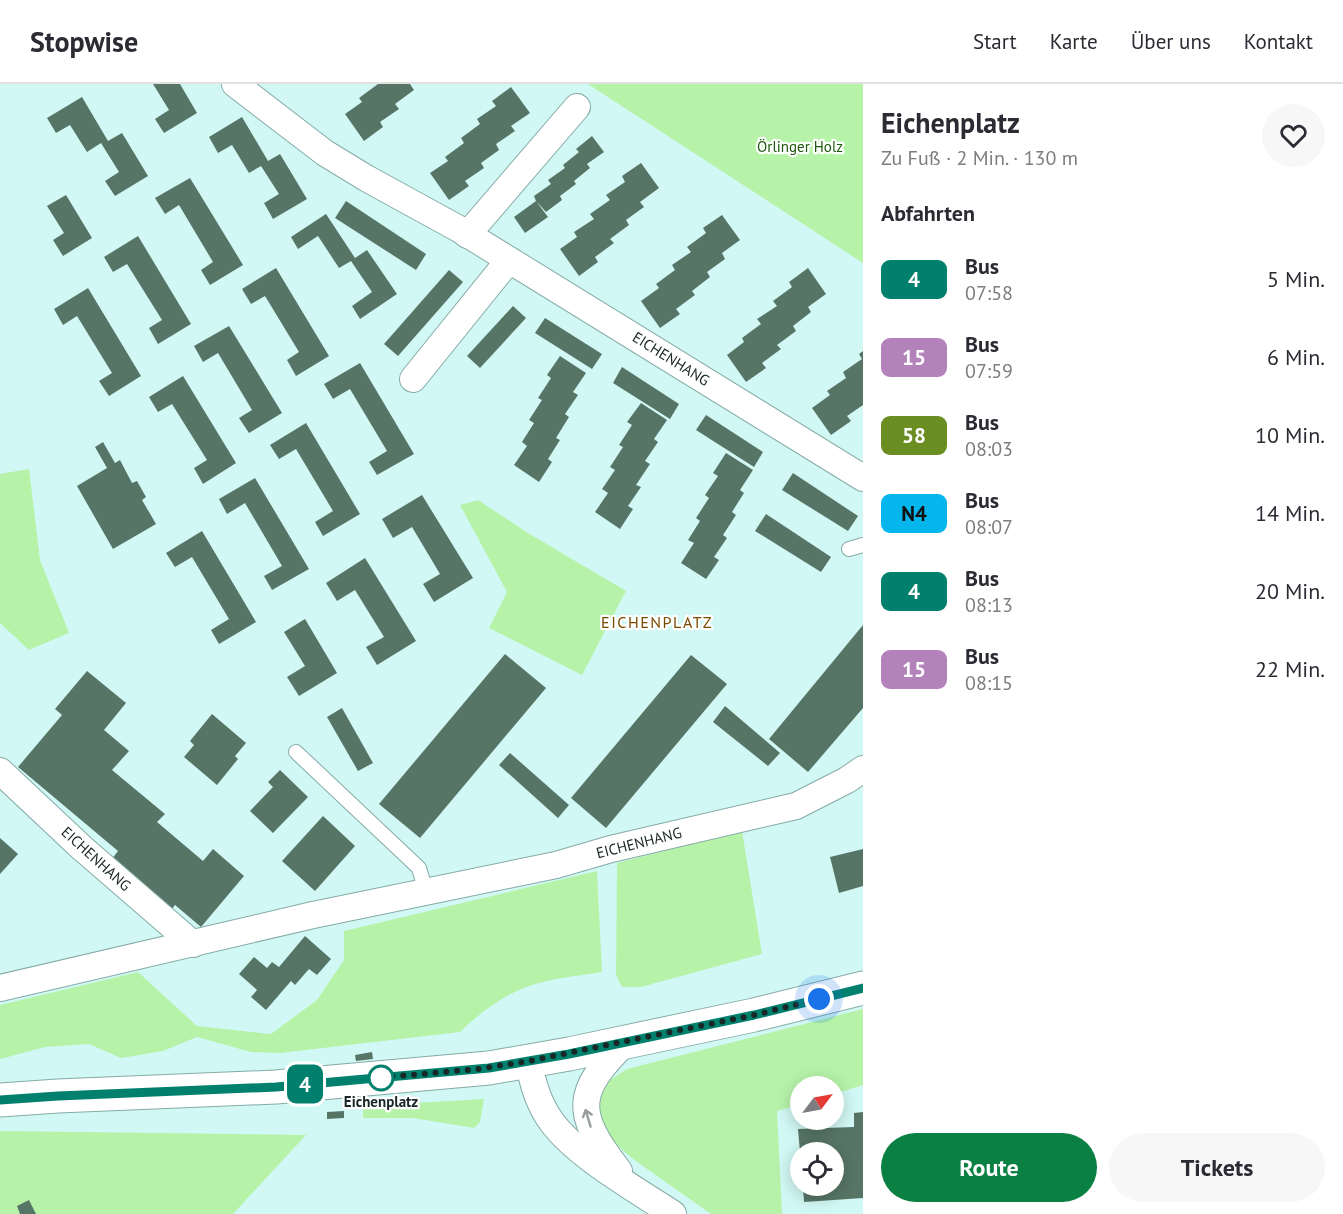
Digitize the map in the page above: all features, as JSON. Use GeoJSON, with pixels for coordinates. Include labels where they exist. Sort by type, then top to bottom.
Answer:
{"type":"FeatureCollection","features":[{"type":"Feature","properties":{"kind":"main road"},"geometry":{"type":"LineString","coordinates":[[0,1100],[276,1087],[478,1069],[529,1061],[754,1015],[863,988]]}},
{"type":"Feature","properties":{"kind":"street","name":"EICHENHANG"},"geometry":{"type":"LineString","coordinates":[[235,84],[325,153],[509,260],[863,478]]}},
{"type":"Feature","properties":{"kind":"street"},"geometry":{"type":"LineString","coordinates":[[467,235],[577,107]]}},
{"type":"Feature","properties":{"kind":"street"},"geometry":{"type":"LineString","coordinates":[[413,379],[509,260]]}},
{"type":"Feature","properties":{"kind":"street","name":"EICHENHANG"},"geometry":{"type":"LineString","coordinates":[[0,771],[82,848],[193,944]]}},
{"type":"Feature","properties":{"kind":"street","name":"EICHENHANG"},"geometry":{"type":"LineString","coordinates":[[0,988],[314,915],[556,865],[611,849],[796,806],[858,780]]}},
{"type":"Feature","properties":{"kind":"street"},"geometry":{"type":"LineString","coordinates":[[627,1041],[609,1058],[595,1077],[586,1095],[585,1108],[597,1138],[630,1185]]}},
{"type":"Feature","properties":{"kind":"street"},"geometry":{"type":"LineString","coordinates":[[529,1061],[536,1092],[555,1125],[586,1154],[673,1214]]}},
{"type":"Feature","properties":{"kind":"lane"},"geometry":{"type":"LineString","coordinates":[[296,752],[419,868],[426,892]]}},
{"type":"Feature","properties":{"kind":"green space","name":"Örlinger Holz"},"geometry":{"type":"Polygon","coordinates":[[[588,84],[863,84],[863,263],[594,88],[588,84]]]}},
{"type":"Feature","properties":{"kind":"green space"},"geometry":{"type":"Polygon","coordinates":[[[29,469],[40,560],[69,633],[29,650],[0,623],[0,474],[29,469]]]}},
{"type":"Feature","properties":{"kind":"green space"},"geometry":{"type":"Polygon","coordinates":[[[478,500],[528,533],[626,591],[582,675],[489,628],[507,592],[460,505],[478,500]]]}},
{"type":"Feature","properties":{"kind":"green space"},"geometry":{"type":"Polygon","coordinates":[[[742,831],[762,954],[641,987],[622,987],[616,975],[617,863],[742,831]]]}},
{"type":"Feature","properties":{"kind":"green space"},"geometry":{"type":"Polygon","coordinates":[[[597,871],[602,972],[547,981],[519,990],[492,1005],[460,1032],[280,1053],[251,1052],[197,1037],[163,1051],[121,1058],[89,1044],[45,1047],[0,1059],[0,1005],[138,972],[197,1026],[271,1034],[317,1000],[344,960],[344,931],[597,871]]]}},
{"type":"Feature","properties":{"kind":"green space"},"geometry":{"type":"Polygon","coordinates":[[[863,1009],[863,1085],[844,1091],[844,1076],[790,1076],[790,1107],[777,1111],[782,1214],[711,1214],[618,1146],[605,1132],[597,1102],[607,1082],[627,1069],[863,1009]]]}},
{"type":"Feature","properties":{"kind":"green space"},"geometry":{"type":"Polygon","coordinates":[[[484,1099],[480,1122],[474,1128],[413,1118],[363,1118],[363,1106],[484,1099]]]}},
{"type":"Feature","properties":{"kind":"green space"},"geometry":{"type":"Polygon","coordinates":[[[0,1131],[306,1135],[233,1214],[0,1214],[0,1131]]]}},
{"type":"Feature","properties":{"kind":"building"},"geometry":{"type":"Polygon","coordinates":[[[153,84],[180,84],[197,113],[164,133],[155,119],[169,110],[153,84]]]}},
{"type":"Feature","properties":{"kind":"building"},"geometry":{"type":"Polygon","coordinates":[[[378,84],[410,84],[414,90],[395,104],[399,109],[380,122],[383,127],[364,141],[345,114],[362,102],[359,98],[378,84]]]}},
{"type":"Feature","properties":{"kind":"building"},"geometry":{"type":"Polygon","coordinates":[[[511,87],[530,113],[511,126],[515,131],[496,144],[499,150],[481,163],[484,168],[465,181],[469,186],[449,200],[430,173],[448,161],[445,157],[464,143],[461,138],[480,124],[477,119],[496,106],[492,101],[511,87]]]}},
{"type":"Feature","properties":{"kind":"building"},"geometry":{"type":"Polygon","coordinates":[[[82,97],[108,141],[122,133],[148,176],[115,196],[105,181],[119,172],[101,143],[87,152],[70,125],[56,133],[47,118],[82,97]]]}},
{"type":"Feature","properties":{"kind":"building"},"geometry":{"type":"Polygon","coordinates":[[[242,117],[268,161],[280,154],[307,199],[273,219],[264,203],[279,194],[261,166],[249,173],[232,145],[218,153],[209,137],[242,117]]]}},
{"type":"Feature","properties":{"kind":"building"},"geometry":{"type":"Polygon","coordinates":[[[592,136],[604,152],[587,164],[590,168],[574,181],[576,184],[560,196],[562,200],[546,212],[534,196],[551,184],[548,180],[565,168],[563,165],[579,152],[576,149],[592,136]]]}},
{"type":"Feature","properties":{"kind":"building"},"geometry":{"type":"Polygon","coordinates":[[[641,163],[659,188],[640,202],[644,207],[626,220],[629,225],[610,239],[614,243],[595,257],[598,262],[579,276],[560,249],[577,237],[574,232],[594,219],[590,214],[610,200],[606,195],[625,182],[622,176],[641,163]]]}},
{"type":"Feature","properties":{"kind":"building"},"geometry":{"type":"Polygon","coordinates":[[[190,178],[243,265],[210,285],[201,270],[213,262],[179,205],[165,214],[155,198],[190,178]]]}},
{"type":"Feature","properties":{"kind":"building"},"geometry":{"type":"Polygon","coordinates":[[[66,195],[92,238],[63,256],[53,240],[64,233],[47,206],[66,195]]]}},
{"type":"Feature","properties":{"kind":"building"},"geometry":{"type":"Polygon","coordinates":[[[346,201],[426,254],[416,270],[335,218],[346,201]]]}},
{"type":"Feature","properties":{"kind":"building"},"geometry":{"type":"Polygon","coordinates":[[[536,201],[548,217],[525,233],[514,217],[536,201]]]}},
{"type":"Feature","properties":{"kind":"building"},"geometry":{"type":"Polygon","coordinates":[[[326,214],[355,258],[367,250],[397,294],[360,319],[352,306],[372,292],[351,261],[339,268],[318,236],[298,249],[291,237],[326,214]]]}},
{"type":"Feature","properties":{"kind":"building"},"geometry":{"type":"Polygon","coordinates":[[[722,215],[740,240],[722,253],[725,259],[707,272],[710,277],[692,291],[695,295],[676,309],[680,314],[660,328],[641,301],[659,288],[656,284],[675,270],[672,265],[691,252],[687,247],[706,233],[703,228],[722,215]]]}},
{"type":"Feature","properties":{"kind":"building"},"geometry":{"type":"Polygon","coordinates":[[[138,236],[191,324],[158,344],[149,328],[162,320],[127,264],[113,272],[104,257],[138,236]]]}},
{"type":"Feature","properties":{"kind":"building"},"geometry":{"type":"Polygon","coordinates":[[[276,268],[329,356],[296,376],[287,360],[299,352],[265,296],[251,304],[242,289],[276,268]]]}},
{"type":"Feature","properties":{"kind":"building"},"geometry":{"type":"Polygon","coordinates":[[[808,268],[826,294],[808,307],[811,312],[793,326],[796,331],[777,345],[781,349],[762,363],[766,368],[746,382],[727,355],[744,342],[742,338],[761,324],[757,319],[777,306],[773,301],[792,287],[789,282],[808,268]]]}},
{"type":"Feature","properties":{"kind":"building"},"geometry":{"type":"Polygon","coordinates":[[[449,270],[463,282],[398,356],[384,344],[449,270]]]}},
{"type":"Feature","properties":{"kind":"building"},"geometry":{"type":"Polygon","coordinates":[[[88,288],[141,376],[109,396],[99,381],[112,373],[77,316],[63,325],[54,309],[88,288]]]}},
{"type":"Feature","properties":{"kind":"building"},"geometry":{"type":"Polygon","coordinates":[[[513,306],[526,318],[480,368],[467,356],[513,306]]]}},
{"type":"Feature","properties":{"kind":"building"},"geometry":{"type":"Polygon","coordinates":[[[545,318],[602,354],[592,369],[535,333],[545,318]]]}},
{"type":"Feature","properties":{"kind":"building"},"geometry":{"type":"Polygon","coordinates":[[[229,326],[282,413],[249,433],[239,418],[252,410],[218,353],[203,362],[194,346],[229,326]]]}},
{"type":"Feature","properties":{"kind":"building"},"geometry":{"type":"Polygon","coordinates":[[[863,351],[863,405],[847,416],[851,421],[831,435],[812,408],[830,395],[827,391],[846,378],[843,372],[862,359],[859,354],[863,351]]]}},
{"type":"Feature","properties":{"kind":"building"},"geometry":{"type":"Polygon","coordinates":[[[560,356],[586,373],[573,392],[578,395],[565,414],[569,417],[556,438],[560,440],[548,459],[552,462],[539,482],[514,465],[527,446],[522,442],[534,423],[529,420],[542,400],[538,398],[551,378],[547,375],[560,356]]]}},
{"type":"Feature","properties":{"kind":"building"},"geometry":{"type":"Polygon","coordinates":[[[360,363],[414,454],[377,475],[369,462],[387,451],[350,389],[333,399],[324,384],[360,363]]]}},
{"type":"Feature","properties":{"kind":"building"},"geometry":{"type":"Polygon","coordinates":[[[622,367],[679,404],[670,419],[613,383],[622,367]]]}},
{"type":"Feature","properties":{"kind":"building"},"geometry":{"type":"Polygon","coordinates":[[[183,376],[236,463],[203,484],[194,468],[207,460],[172,404],[158,412],[149,397],[183,376]]]}},
{"type":"Feature","properties":{"kind":"building"},"geometry":{"type":"Polygon","coordinates":[[[641,403],[667,420],[654,439],[658,442],[645,461],[650,464],[636,485],[641,487],[628,506],[633,509],[620,529],[595,512],[608,493],[602,489],[615,470],[610,467],[623,447],[619,445],[632,425],[627,422],[641,403]]]}},
{"type":"Feature","properties":{"kind":"building"},"geometry":{"type":"Polygon","coordinates":[[[706,415],[763,452],[754,467],[696,430],[706,415]]]}},
{"type":"Feature","properties":{"kind":"building"},"geometry":{"type":"Polygon","coordinates":[[[306,423],[360,514],[323,536],[315,522],[333,511],[296,449],[279,459],[270,445],[306,423]]]}},
{"type":"Feature","properties":{"kind":"building"},"geometry":{"type":"Polygon","coordinates":[[[103,442],[115,463],[120,460],[132,483],[137,481],[146,497],[142,500],[156,524],[113,549],[77,486],[107,468],[95,447],[103,442]]]}},
{"type":"Feature","properties":{"kind":"building"},"geometry":{"type":"Polygon","coordinates":[[[726,453],[753,470],[740,490],[744,493],[732,512],[736,515],[723,535],[727,538],[714,557],[719,560],[706,579],[681,563],[694,543],[688,540],[700,521],[696,518],[709,498],[705,495],[718,476],[713,473],[726,453]]]}},
{"type":"Feature","properties":{"kind":"building"},"geometry":{"type":"Polygon","coordinates":[[[793,473],[858,516],[848,531],[782,490],[793,473]]]}},
{"type":"Feature","properties":{"kind":"building"},"geometry":{"type":"Polygon","coordinates":[[[255,478],[309,569],[272,590],[264,576],[282,566],[245,503],[227,514],[219,499],[255,478]]]}},
{"type":"Feature","properties":{"kind":"building"},"geometry":{"type":"Polygon","coordinates":[[[422,495],[473,578],[434,602],[423,584],[440,574],[412,527],[393,538],[382,519],[422,495]]]}},
{"type":"Feature","properties":{"kind":"building"},"geometry":{"type":"Polygon","coordinates":[[[766,514],[831,557],[821,572],[755,531],[766,514]]]}},
{"type":"Feature","properties":{"kind":"building"},"geometry":{"type":"Polygon","coordinates":[[[202,531],[256,622],[219,644],[211,630],[229,619],[192,557],[175,567],[166,553],[202,531]]]}},
{"type":"Feature","properties":{"kind":"building"},"geometry":{"type":"Polygon","coordinates":[[[365,558],[416,641],[377,665],[366,647],[384,637],[355,590],[337,601],[326,583],[365,558]]]}},
{"type":"Feature","properties":{"kind":"building"},"geometry":{"type":"Polygon","coordinates":[[[305,619],[337,673],[299,696],[287,677],[305,666],[284,632],[305,619]]]}},
{"type":"Feature","properties":{"kind":"building"},"geometry":{"type":"Polygon","coordinates":[[[863,625],[863,708],[808,772],[769,739],[863,625]]]}},
{"type":"Feature","properties":{"kind":"building"},"geometry":{"type":"Polygon","coordinates":[[[505,654],[546,688],[420,838],[379,804],[505,654]]]}},
{"type":"Feature","properties":{"kind":"building"},"geometry":{"type":"Polygon","coordinates":[[[691,655],[727,684],[606,828],[571,798],[691,655]]]}},
{"type":"Feature","properties":{"kind":"building"},"geometry":{"type":"Polygon","coordinates":[[[87,671],[126,703],[104,730],[129,751],[112,770],[165,814],[157,822],[203,861],[213,849],[244,876],[201,927],[175,905],[172,909],[112,859],[118,851],[18,767],[62,715],[55,709],[87,671]]]}},
{"type":"Feature","properties":{"kind":"building"},"geometry":{"type":"Polygon","coordinates":[[[725,706],[780,753],[768,766],[713,722],[725,706]]]}},
{"type":"Feature","properties":{"kind":"building"},"geometry":{"type":"Polygon","coordinates":[[[342,708],[373,763],[358,771],[327,717],[342,708]]]}},
{"type":"Feature","properties":{"kind":"building"},"geometry":{"type":"Polygon","coordinates":[[[212,714],[246,743],[235,756],[238,759],[217,785],[184,757],[194,745],[190,741],[212,714]]]}},
{"type":"Feature","properties":{"kind":"building"},"geometry":{"type":"Polygon","coordinates":[[[510,753],[569,805],[558,818],[499,765],[510,753]]]}},
{"type":"Feature","properties":{"kind":"building"},"geometry":{"type":"Polygon","coordinates":[[[280,770],[308,797],[273,833],[250,811],[273,787],[268,782],[280,770]]]}},
{"type":"Feature","properties":{"kind":"building"},"geometry":{"type":"Polygon","coordinates":[[[323,816],[355,846],[315,891],[282,861],[323,816]]]}},
{"type":"Feature","properties":{"kind":"building"},"geometry":{"type":"Polygon","coordinates":[[[0,838],[18,854],[0,874],[0,838]]]}},
{"type":"Feature","properties":{"kind":"building"},"geometry":{"type":"Polygon","coordinates":[[[863,849],[863,886],[839,893],[830,857],[863,849]]]}},
{"type":"Feature","properties":{"kind":"building"},"geometry":{"type":"Polygon","coordinates":[[[305,936],[331,959],[317,975],[309,969],[295,985],[291,981],[266,1010],[251,997],[257,990],[239,974],[254,957],[267,968],[272,962],[279,967],[305,936]]]}},
{"type":"Feature","properties":{"kind":"building"},"geometry":{"type":"Polygon","coordinates":[[[372,1052],[373,1059],[356,1061],[355,1055],[372,1052]]]}},
{"type":"Feature","properties":{"kind":"building"},"geometry":{"type":"Polygon","coordinates":[[[344,1111],[344,1118],[327,1119],[327,1112],[344,1111]]]}},
{"type":"Feature","properties":{"kind":"building"},"geometry":{"type":"Polygon","coordinates":[[[863,1112],[863,1198],[804,1202],[804,1196],[844,1196],[844,1142],[799,1142],[798,1130],[844,1130],[844,1127],[854,1127],[854,1113],[863,1112]]]}},
{"type":"Feature","properties":{"kind":"building"},"geometry":{"type":"Polygon","coordinates":[[[29,1200],[36,1214],[20,1214],[17,1206],[29,1200]]]}},
{"type":"Feature","properties":{"kind":"bus line","name":"4"},"geometry":{"type":"LineString","coordinates":[[0,1100],[276,1087],[489,1068],[569,1054],[754,1015],[863,988]]}},
{"type":"Feature","properties":{"kind":"place","name":"Eichenplatz"},"geometry":{"type":"Point","coordinates":[381,1078]}},
{"type":"Feature","properties":{"kind":"district","name":"EICHENPLATZ"},"geometry":{"type":"Point","coordinates":[657,622]}},
{"type":"Feature","properties":{"kind":"route"},"geometry":{"type":"LineString","coordinates":[[381,1078],[376,1078],[478,1069],[569,1054],[819,999]]}}]}
